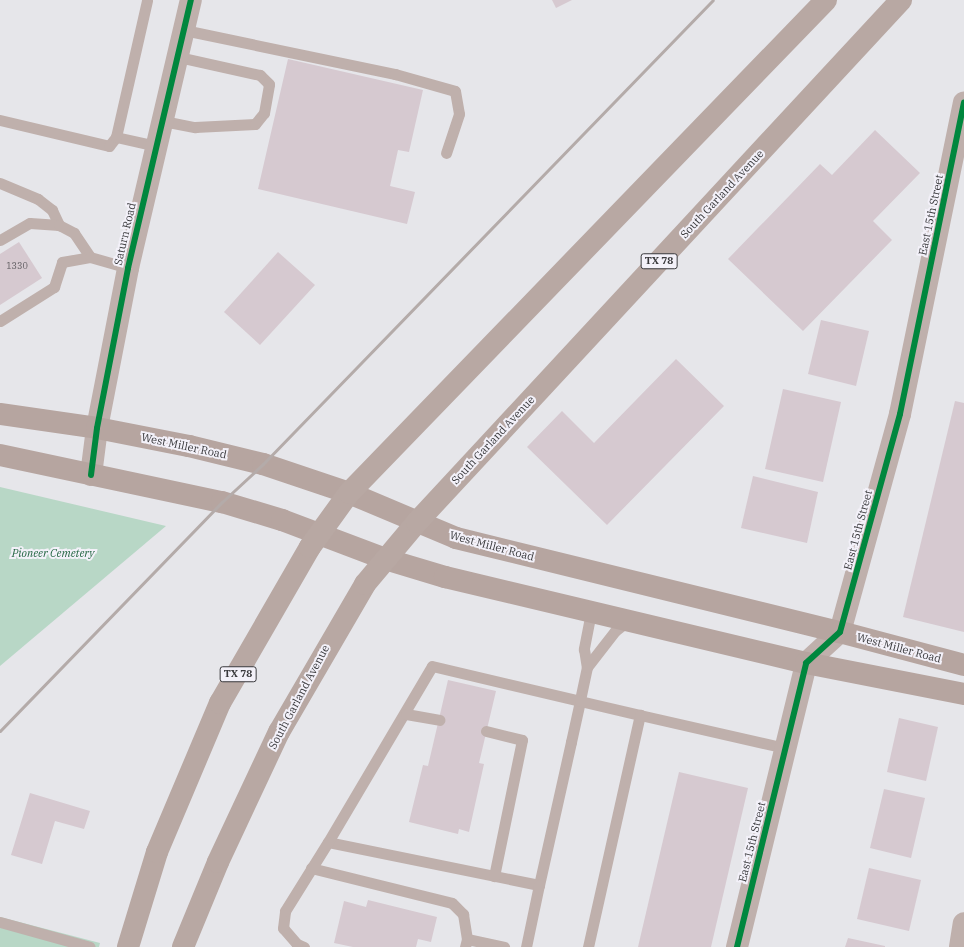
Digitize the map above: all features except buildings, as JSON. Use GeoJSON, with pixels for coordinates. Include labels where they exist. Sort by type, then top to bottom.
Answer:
{"type":"FeatureCollection","features":[{"type":"Feature","properties":{"kind":"main road","name":"TX 78"},"geometry":{"type":"LineString","coordinates":[[128,947],[157,852],[220,703],[319,534],[349,493],[826,0]]}},
{"type":"Feature","properties":{"kind":"main road","name":"South Garland Avenue"},"geometry":{"type":"LineString","coordinates":[[183,947],[218,862],[279,732],[365,584],[417,522],[901,0]]}},
{"type":"Feature","properties":{"kind":"main road","name":"West Miller Road"},"geometry":{"type":"LineString","coordinates":[[0,414],[97,428],[189,446],[256,462],[349,493],[456,538],[840,632],[964,665]]}},
{"type":"Feature","properties":{"kind":"main road"},"geometry":{"type":"LineString","coordinates":[[0,455],[222,502],[319,534],[385,560],[591,612],[806,663],[964,694]]}},
{"type":"Feature","properties":{"kind":"street","name":"Saturn Road"},"geometry":{"type":"LineString","coordinates":[[91,475],[97,428],[128,268],[184,30],[188,1]]}},
{"type":"Feature","properties":{"kind":"street","name":"East 15th Street"},"geometry":{"type":"LineString","coordinates":[[840,632],[900,414],[964,103]]}},
{"type":"Feature","properties":{"kind":"street"},"geometry":{"type":"LineString","coordinates":[[806,663],[840,632]]}},
{"type":"Feature","properties":{"kind":"street","name":"East 15th Street"},"geometry":{"type":"LineString","coordinates":[[737,947],[806,663]]}},
{"type":"Feature","properties":{"kind":"street"},"geometry":{"type":"LineString","coordinates":[[960,947],[964,923]]}},
{"type":"Feature","properties":{"kind":"lane"},"geometry":{"type":"LineString","coordinates":[[0,120],[109,146],[116,137],[147,0]]}},
{"type":"Feature","properties":{"kind":"lane"},"geometry":{"type":"LineString","coordinates":[[184,30],[395,74],[455,91],[459,114],[446,153]]}},
{"type":"Feature","properties":{"kind":"lane"},"geometry":{"type":"LineString","coordinates":[[163,121],[195,127],[255,124],[264,113],[269,84],[260,76],[178,56]]}},
{"type":"Feature","properties":{"kind":"lane"},"geometry":{"type":"LineString","coordinates":[[116,137],[157,146]]}},
{"type":"Feature","properties":{"kind":"lane"},"geometry":{"type":"LineString","coordinates":[[0,183],[38,199],[52,210],[59,225]]}},
{"type":"Feature","properties":{"kind":"lane"},"geometry":{"type":"LineString","coordinates":[[0,240],[30,223],[59,225],[74,234],[90,257]]}},
{"type":"Feature","properties":{"kind":"lane"},"geometry":{"type":"LineString","coordinates":[[0,320],[54,287],[62,262],[90,257],[128,268]]}},
{"type":"Feature","properties":{"kind":"lane"},"geometry":{"type":"LineString","coordinates":[[526,947],[587,667],[584,649],[591,612]]}},
{"type":"Feature","properties":{"kind":"lane"},"geometry":{"type":"LineString","coordinates":[[587,667],[615,631],[629,620]]}},
{"type":"Feature","properties":{"kind":"lane"},"geometry":{"type":"LineString","coordinates":[[304,947],[297,944],[283,928],[285,910],[406,714],[432,666],[785,748]]}},
{"type":"Feature","properties":{"kind":"lane"},"geometry":{"type":"LineString","coordinates":[[406,714],[439,720]]}},
{"type":"Feature","properties":{"kind":"lane"},"geometry":{"type":"LineString","coordinates":[[588,947],[640,715]]}},
{"type":"Feature","properties":{"kind":"lane"},"geometry":{"type":"LineString","coordinates":[[486,731],[522,740],[494,876]]}},
{"type":"Feature","properties":{"kind":"lane"},"geometry":{"type":"LineString","coordinates":[[328,842],[539,885]]}},
{"type":"Feature","properties":{"kind":"lane"},"geometry":{"type":"LineString","coordinates":[[312,868],[452,903],[463,914],[466,943],[504,947]]}},
{"type":"Feature","properties":{"kind":"lane"},"geometry":{"type":"LineString","coordinates":[[0,922],[90,947]]}},
{"type":"Feature","properties":{"kind":"green space","name":"Pioneer Cemetery"},"geometry":{"type":"Polygon","coordinates":[[[0,487],[166,526],[0,666],[0,487]]]}},
{"type":"Feature","properties":{"kind":"green space"},"geometry":{"type":"Polygon","coordinates":[[[0,917],[100,943],[99,947],[0,947],[0,917]]]}},
{"type":"Feature","properties":{"kind":"railway"},"geometry":{"type":"LineString","coordinates":[[0,731],[222,502],[263,464],[713,0]]}},
{"type":"Feature","properties":{"kind":"cycle path"},"geometry":{"type":"LineString","coordinates":[[91,475],[97,428],[128,268],[191,0]]}},
{"type":"Feature","properties":{"kind":"cycle path"},"geometry":{"type":"LineString","coordinates":[[737,947],[806,663],[840,632],[900,414],[964,103]]}}]}
